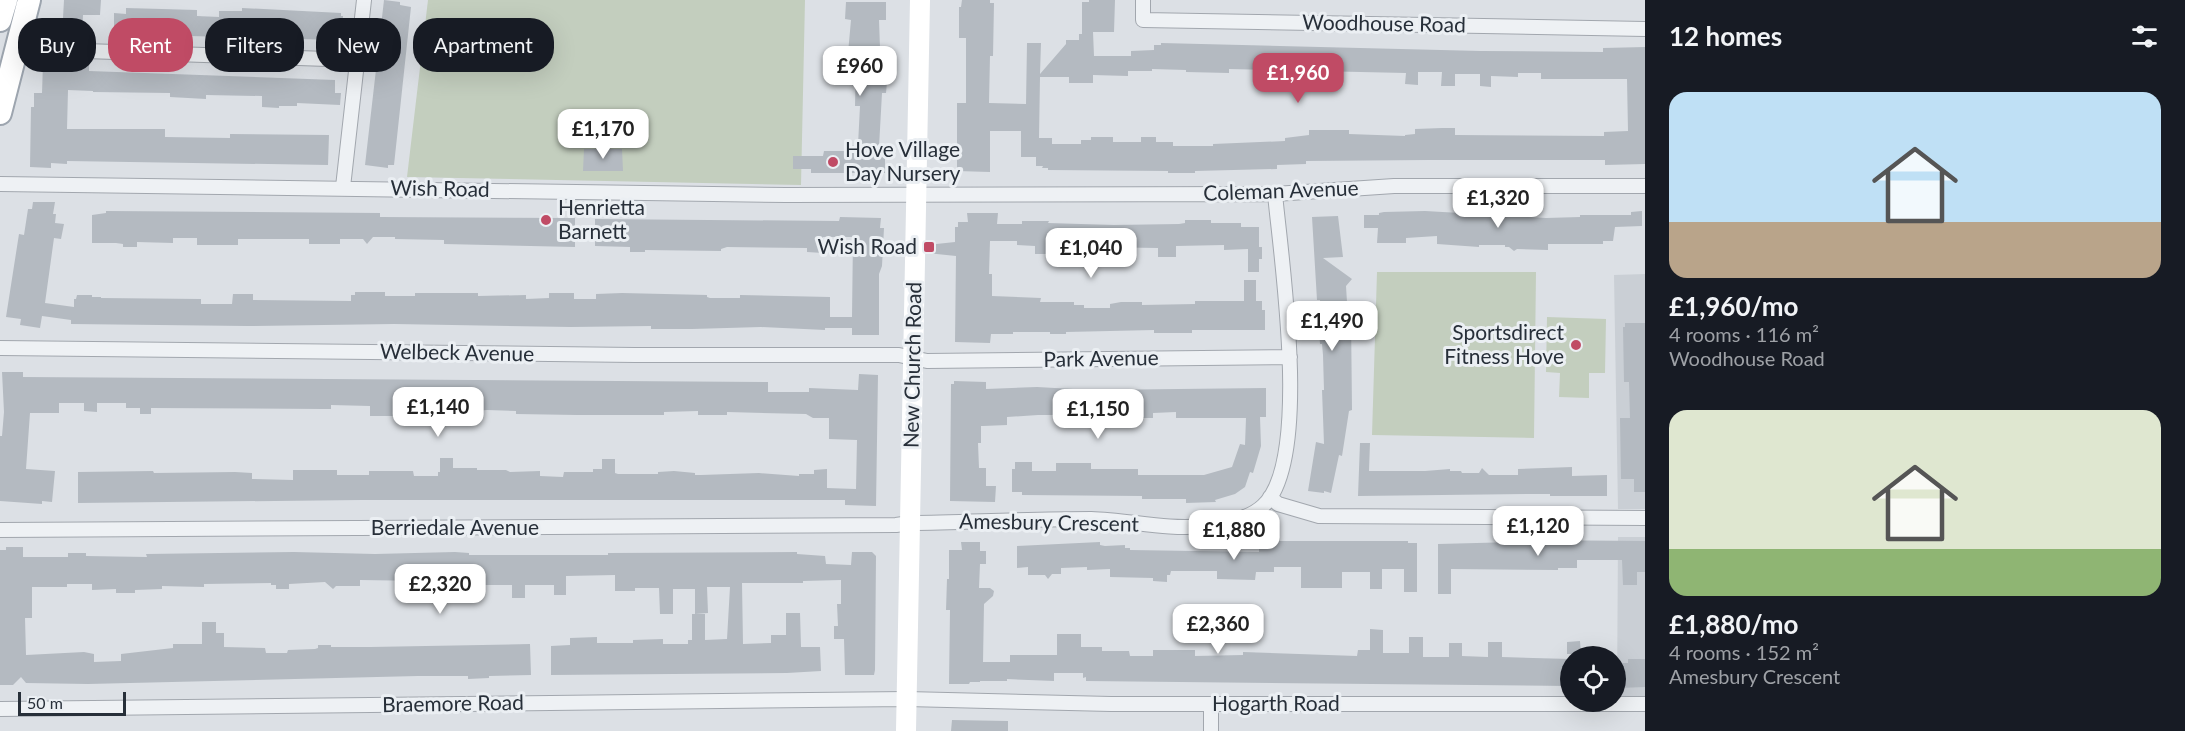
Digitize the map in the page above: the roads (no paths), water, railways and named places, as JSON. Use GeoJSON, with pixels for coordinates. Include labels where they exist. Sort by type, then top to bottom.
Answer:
{"type":"FeatureCollection","features":[{"type":"Feature","properties":{"kind":"main road"},"geometry":{"type":"LineString","coordinates":[[0,20],[6,0]]}},
{"type":"Feature","properties":{"kind":"main road"},"geometry":{"type":"LineString","coordinates":[[0,113],[29,0]]}},
{"type":"Feature","properties":{"kind":"main road","name":"New Church Road"},"geometry":{"type":"LineString","coordinates":[[906,731],[920,0]]}},
{"type":"Feature","properties":{"kind":"street"},"geometry":{"type":"LineString","coordinates":[[362,18],[364,0]]}},
{"type":"Feature","properties":{"kind":"street","name":"Woodhouse Road"},"geometry":{"type":"LineString","coordinates":[[1143,0],[1143,20],[1645,29]]}},
{"type":"Feature","properties":{"kind":"street"},"geometry":{"type":"LineString","coordinates":[[16,45],[26,49],[316,59]]}},
{"type":"Feature","properties":{"kind":"street"},"geometry":{"type":"LineString","coordinates":[[343,188],[356,72]]}},
{"type":"Feature","properties":{"kind":"street","name":"Wish Road"},"geometry":{"type":"LineString","coordinates":[[0,184],[752,195],[916,195]]}},
{"type":"Feature","properties":{"kind":"street","name":"Coleman Avenue"},"geometry":{"type":"LineString","coordinates":[[916,195],[1275,194],[1394,186],[1645,186]]}},
{"type":"Feature","properties":{"kind":"street"},"geometry":{"type":"LineString","coordinates":[[1275,194],[1290,357],[1291,409],[1284,461],[1270,497],[1278,504],[1319,516],[1645,518]]}},
{"type":"Feature","properties":{"kind":"street","name":"Welbeck Avenue"},"geometry":{"type":"LineString","coordinates":[[0,348],[635,356],[899,355],[913,358]]}},
{"type":"Feature","properties":{"kind":"street","name":"Park Avenue"},"geometry":{"type":"LineString","coordinates":[[913,358],[927,361],[1290,357]]}},
{"type":"Feature","properties":{"kind":"street","name":"Amesbury Crescent"},"geometry":{"type":"LineString","coordinates":[[909,523],[1093,519],[1186,527],[1207,526],[1245,516],[1264,505],[1270,497]]}},
{"type":"Feature","properties":{"kind":"street","name":"Berriedale Avenue"},"geometry":{"type":"LineString","coordinates":[[0,530],[885,525],[909,523]]}},
{"type":"Feature","properties":{"kind":"street","name":"Hogarth Road"},"geometry":{"type":"LineString","coordinates":[[907,699],[1211,704],[1645,704]]}},
{"type":"Feature","properties":{"kind":"street","name":"Braemore Road"},"geometry":{"type":"LineString","coordinates":[[0,709],[907,699]]}},
{"type":"Feature","properties":{"kind":"street"},"geometry":{"type":"LineString","coordinates":[[1211,704],[1211,731]]}},
{"type":"Feature","properties":{"kind":"place","name":"Hove Village Day Nursery"},"geometry":{"type":"Point","coordinates":[833,162]}},
{"type":"Feature","properties":{"kind":"place","name":"Henrietta Barnett"},"geometry":{"type":"Point","coordinates":[546,220]}},
{"type":"Feature","properties":{"kind":"place","name":"Wish Road"},"geometry":{"type":"Point","coordinates":[929,247]}},
{"type":"Feature","properties":{"kind":"place","name":"Sportsdirect Fitness Hove"},"geometry":{"type":"Point","coordinates":[1576,345]}}]}
